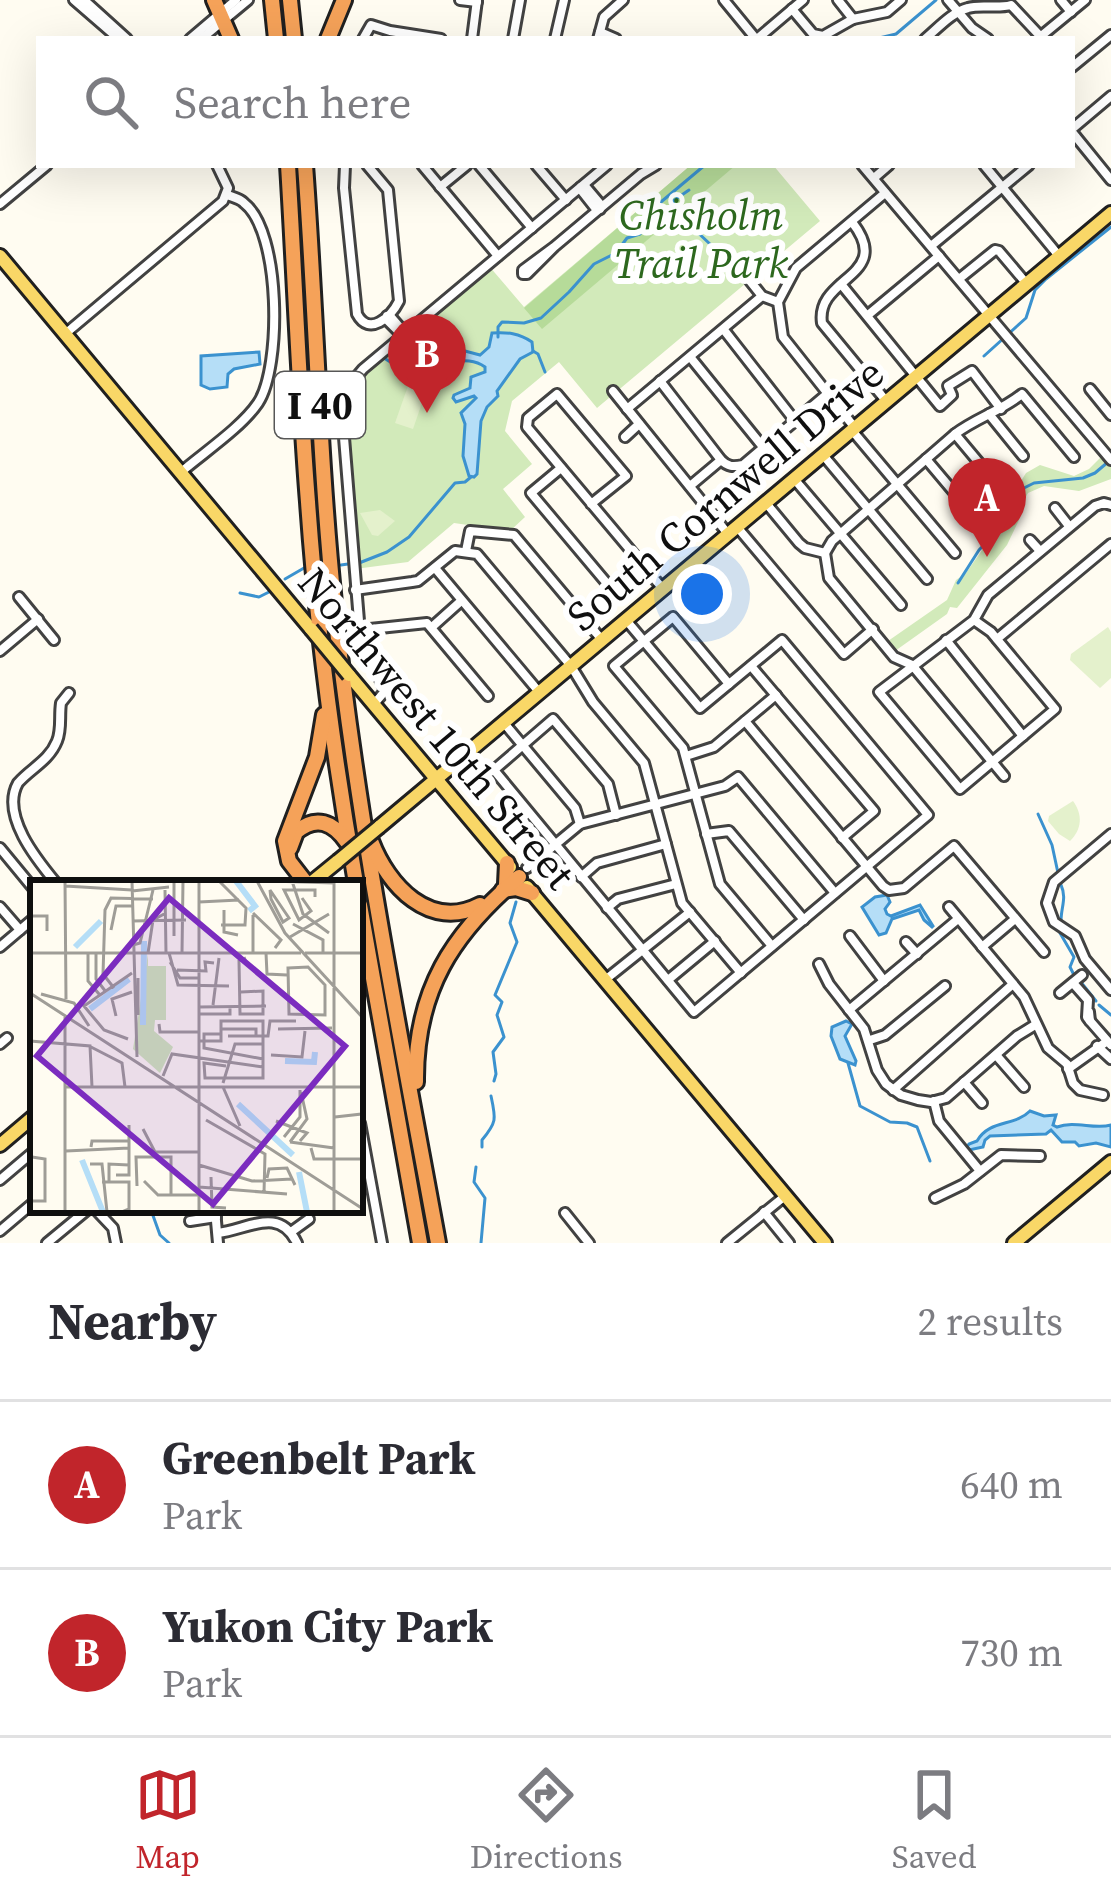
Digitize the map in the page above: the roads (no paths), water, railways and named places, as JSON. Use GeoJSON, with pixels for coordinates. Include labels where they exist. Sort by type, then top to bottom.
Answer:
{"type":"FeatureCollection","features":[{"type":"Feature","properties":{"kind":"highway"},"geometry":{"type":"LineString","coordinates":[[272,0],[276,36]]}},
{"type":"Feature","properties":{"kind":"highway"},"geometry":{"type":"LineString","coordinates":[[290,0],[294,36]]}},
{"type":"Feature","properties":{"kind":"highway"},"geometry":{"type":"LineString","coordinates":[[329,36],[344,0]]}},
{"type":"Feature","properties":{"kind":"highway","name":"I 40"},"geometry":{"type":"LineString","coordinates":[[285,168],[322,654],[355,880]]}},
{"type":"Feature","properties":{"kind":"highway","name":"I 40"},"geometry":{"type":"LineString","coordinates":[[305,168],[328,532],[344,685],[361,809],[438,1243]]}},
{"type":"Feature","properties":{"kind":"highway"},"geometry":{"type":"LineString","coordinates":[[304,880],[287,857],[285,841],[322,736],[322,654]]}},
{"type":"Feature","properties":{"kind":"highway"},"geometry":{"type":"LineString","coordinates":[[361,809],[386,870],[423,906],[444,913],[464,912],[478,907],[513,876]]}},
{"type":"Feature","properties":{"kind":"highway"},"geometry":{"type":"LineString","coordinates":[[304,880],[291,856],[300,829],[315,821],[326,822],[349,845]]}},
{"type":"Feature","properties":{"kind":"highway"},"geometry":{"type":"LineString","coordinates":[[513,876],[516,888],[532,893]]}},
{"type":"Feature","properties":{"kind":"highway"},"geometry":{"type":"LineString","coordinates":[[419,1141],[416,1054],[427,1000],[454,944],[513,876]]}},
{"type":"Feature","properties":{"kind":"highway"},"geometry":{"type":"LineString","coordinates":[[363,922],[420,1243]]}},
{"type":"Feature","properties":{"kind":"main road","name":"South Cornwell Drive"},"geometry":{"type":"LineString","coordinates":[[307,880],[380,827],[1111,213]]}},
{"type":"Feature","properties":{"kind":"main road","name":"Northwest 10th Street"},"geometry":{"type":"LineString","coordinates":[[0,256],[513,876]]}},
{"type":"Feature","properties":{"kind":"main road","name":"Northwest 10th Street"},"geometry":{"type":"LineString","coordinates":[[532,893],[825,1243]]}},
{"type":"Feature","properties":{"kind":"main road"},"geometry":{"type":"LineString","coordinates":[[0,1145],[28,1122]]}},
{"type":"Feature","properties":{"kind":"main road"},"geometry":{"type":"LineString","coordinates":[[1014,1243],[1111,1162]]}},
{"type":"Feature","properties":{"kind":"street"},"geometry":{"type":"LineString","coordinates":[[74,0],[119,36]]}},
{"type":"Feature","properties":{"kind":"street"},"geometry":{"type":"LineString","coordinates":[[84,0],[120,36]]}},
{"type":"Feature","properties":{"kind":"street"},"geometry":{"type":"LineString","coordinates":[[193,36],[236,0]]}},
{"type":"Feature","properties":{"kind":"street"},"geometry":{"type":"LineString","coordinates":[[218,12],[248,0]]}},
{"type":"Feature","properties":{"kind":"street"},"geometry":{"type":"LineString","coordinates":[[460,0],[477,1],[472,36]]}},
{"type":"Feature","properties":{"kind":"street"},"geometry":{"type":"LineString","coordinates":[[514,36],[520,0]]}},
{"type":"Feature","properties":{"kind":"street"},"geometry":{"type":"LineString","coordinates":[[555,36],[564,0]]}},
{"type":"Feature","properties":{"kind":"street"},"geometry":{"type":"LineString","coordinates":[[599,35],[604,17],[623,0]]}},
{"type":"Feature","properties":{"kind":"street"},"geometry":{"type":"LineString","coordinates":[[724,0],[754,36]]}},
{"type":"Feature","properties":{"kind":"street"},"geometry":{"type":"LineString","coordinates":[[760,36],[803,0]]}},
{"type":"Feature","properties":{"kind":"street"},"geometry":{"type":"LineString","coordinates":[[838,0],[854,19]]}},
{"type":"Feature","properties":{"kind":"street"},"geometry":{"type":"LineString","coordinates":[[948,0],[984,36]]}},
{"type":"Feature","properties":{"kind":"street"},"geometry":{"type":"LineString","coordinates":[[1061,0],[1071,12]]}},
{"type":"Feature","properties":{"kind":"street"},"geometry":{"type":"LineString","coordinates":[[1041,36],[1085,0]]}},
{"type":"Feature","properties":{"kind":"street"},"geometry":{"type":"LineString","coordinates":[[792,9],[818,35],[854,19],[879,15],[897,1]]}},
{"type":"Feature","properties":{"kind":"street"},"geometry":{"type":"LineString","coordinates":[[928,36],[967,8],[1011,5],[1037,36]]}},
{"type":"Feature","properties":{"kind":"street"},"geometry":{"type":"LineString","coordinates":[[365,36],[371,25],[419,36]]}},
{"type":"Feature","properties":{"kind":"street"},"geometry":{"type":"LineString","coordinates":[[1075,65],[1111,35]]}},
{"type":"Feature","properties":{"kind":"street"},"geometry":{"type":"LineString","coordinates":[[1075,127],[1111,96]]}},
{"type":"Feature","properties":{"kind":"street"},"geometry":{"type":"LineString","coordinates":[[1075,134],[1111,179]]}},
{"type":"Feature","properties":{"kind":"street"},"geometry":{"type":"LineString","coordinates":[[0,204],[42,168]]}},
{"type":"Feature","properties":{"kind":"street"},"geometry":{"type":"LineString","coordinates":[[65,334],[224,201],[227,195],[219,168]]}},
{"type":"Feature","properties":{"kind":"street"},"geometry":{"type":"LineString","coordinates":[[344,168],[357,314],[368,326],[376,325],[399,302],[388,190],[370,168]]}},
{"type":"Feature","properties":{"kind":"street"},"geometry":{"type":"LineString","coordinates":[[424,168],[498,256]]}},
{"type":"Feature","properties":{"kind":"street"},"geometry":{"type":"LineString","coordinates":[[440,187],[462,168]]}},
{"type":"Feature","properties":{"kind":"street"},"geometry":{"type":"LineString","coordinates":[[482,168],[532,228]]}},
{"type":"Feature","properties":{"kind":"street"},"geometry":{"type":"LineString","coordinates":[[539,168],[566,200]]}},
{"type":"Feature","properties":{"kind":"street"},"geometry":{"type":"LineString","coordinates":[[374,705],[383,696],[384,684],[360,633],[343,401],[353,379],[599,168]]}},
{"type":"Feature","properties":{"kind":"street"},"geometry":{"type":"LineString","coordinates":[[554,248],[648,168]]}},
{"type":"Feature","properties":{"kind":"street"},"geometry":{"type":"LineString","coordinates":[[865,168],[1081,418],[1111,460]]}},
{"type":"Feature","properties":{"kind":"street"},"geometry":{"type":"LineString","coordinates":[[874,178],[886,168]]}},
{"type":"Feature","properties":{"kind":"street"},"geometry":{"type":"LineString","coordinates":[[986,168],[1059,256]]}},
{"type":"Feature","properties":{"kind":"street"},"geometry":{"type":"LineString","coordinates":[[931,246],[1025,168]]}},
{"type":"Feature","properties":{"kind":"street"},"geometry":{"type":"LineString","coordinates":[[581,187],[600,209]]}},
{"type":"Feature","properties":{"kind":"street"},"geometry":{"type":"LineString","coordinates":[[885,193],[796,268],[778,302],[783,337],[855,434],[955,553]]}},
{"type":"Feature","properties":{"kind":"street"},"geometry":{"type":"LineString","coordinates":[[180,473],[246,416],[266,386],[273,315],[268,250],[248,206],[227,195]]}},
{"type":"Feature","properties":{"kind":"street"},"geometry":{"type":"LineString","coordinates":[[852,222],[861,233],[866,253],[859,269],[825,298],[821,323],[886,402]]}},
{"type":"Feature","properties":{"kind":"street"},"geometry":{"type":"LineString","coordinates":[[959,279],[995,250],[1027,284]]}},
{"type":"Feature","properties":{"kind":"street"},"geometry":{"type":"LineString","coordinates":[[868,315],[939,256]]}},
{"type":"Feature","properties":{"kind":"street"},"geometry":{"type":"LineString","coordinates":[[750,280],[762,296],[778,302]]}},
{"type":"Feature","properties":{"kind":"street"},"geometry":{"type":"LineString","coordinates":[[842,284],[940,406],[952,395],[948,386],[972,371],[1001,409]]}},
{"type":"Feature","properties":{"kind":"street"},"geometry":{"type":"LineString","coordinates":[[627,409],[762,296]]}},
{"type":"Feature","properties":{"kind":"street"},"geometry":{"type":"LineString","coordinates":[[387,316],[392,316],[403,336]]}},
{"type":"Feature","properties":{"kind":"street"},"geometry":{"type":"LineString","coordinates":[[724,330],[795,421]]}},
{"type":"Feature","properties":{"kind":"street"},"geometry":{"type":"LineString","coordinates":[[691,358],[763,447]]}},
{"type":"Feature","properties":{"kind":"street"},"geometry":{"type":"LineString","coordinates":[[1004,776],[912,665],[894,656],[829,578],[825,553],[841,532],[955,434],[1001,409],[1041,377]]}},
{"type":"Feature","properties":{"kind":"street"},"geometry":{"type":"LineString","coordinates":[[660,381],[726,466],[743,465],[826,394]]}},
{"type":"Feature","properties":{"kind":"street"},"geometry":{"type":"LineString","coordinates":[[1027,389],[1074,457]]}},
{"type":"Feature","properties":{"kind":"street"},"geometry":{"type":"LineString","coordinates":[[1090,389],[1111,415]]}},
{"type":"Feature","properties":{"kind":"street"},"geometry":{"type":"LineString","coordinates":[[613,392],[690,486],[844,654],[873,629]]}},
{"type":"Feature","properties":{"kind":"street"},"geometry":{"type":"LineString","coordinates":[[591,504],[626,476],[557,394],[526,422],[561,468],[591,504],[663,590]]}},
{"type":"Feature","properties":{"kind":"street"},"geometry":{"type":"LineString","coordinates":[[988,414],[1024,456]]}},
{"type":"Feature","properties":{"kind":"street"},"geometry":{"type":"LineString","coordinates":[[625,436],[639,424]]}},
{"type":"Feature","properties":{"kind":"street"},"geometry":{"type":"LineString","coordinates":[[955,434],[996,482]]}},
{"type":"Feature","properties":{"kind":"street"},"geometry":{"type":"LineString","coordinates":[[823,455],[927,579]]}},
{"type":"Feature","properties":{"kind":"street"},"geometry":{"type":"LineString","coordinates":[[926,459],[980,523]]}},
{"type":"Feature","properties":{"kind":"street"},"geometry":{"type":"LineString","coordinates":[[690,486],[721,460]]}},
{"type":"Feature","properties":{"kind":"street"},"geometry":{"type":"LineString","coordinates":[[561,468],[531,493],[614,593],[585,619]]}},
{"type":"Feature","properties":{"kind":"street"},"geometry":{"type":"LineString","coordinates":[[795,479],[901,604]]}},
{"type":"Feature","properties":{"kind":"street"},"geometry":{"type":"LineString","coordinates":[[766,503],[799,543],[825,553]]}},
{"type":"Feature","properties":{"kind":"street"},"geometry":{"type":"LineString","coordinates":[[974,620],[997,639],[1055,709],[960,789],[879,692],[974,620],[988,596],[1094,506],[1111,505]]}},
{"type":"Feature","properties":{"kind":"street"},"geometry":{"type":"LineString","coordinates":[[1055,508],[1070,526]]}},
{"type":"Feature","properties":{"kind":"street"},"geometry":{"type":"LineString","coordinates":[[466,551],[470,531],[514,535],[602,640]]}},
{"type":"Feature","properties":{"kind":"street"},"geometry":{"type":"LineString","coordinates":[[1030,540],[1040,551]]}},
{"type":"Feature","properties":{"kind":"street"},"geometry":{"type":"LineString","coordinates":[[997,639],[1111,544]]}},
{"type":"Feature","properties":{"kind":"street"},"geometry":{"type":"LineString","coordinates":[[355,590],[412,583],[455,551],[477,554],[644,763],[682,902],[741,973]]}},
{"type":"Feature","properties":{"kind":"street"},"geometry":{"type":"LineString","coordinates":[[435,568],[539,692]]}},
{"type":"Feature","properties":{"kind":"street"},"geometry":{"type":"LineString","coordinates":[[19,596],[54,640]]}},
{"type":"Feature","properties":{"kind":"street"},"geometry":{"type":"LineString","coordinates":[[431,627],[461,601]]}},
{"type":"Feature","properties":{"kind":"street"},"geometry":{"type":"LineString","coordinates":[[730,684],[673,616],[614,666],[683,748],[720,884],[772,946]]}},
{"type":"Feature","properties":{"kind":"street"},"geometry":{"type":"LineString","coordinates":[[1,648],[38,619]]}},
{"type":"Feature","properties":{"kind":"street"},"geometry":{"type":"LineString","coordinates":[[616,814],[608,784],[553,718],[494,770],[694,1012],[928,815],[782,640],[700,708],[626,620]]}},
{"type":"Feature","properties":{"kind":"street"},"geometry":{"type":"LineString","coordinates":[[370,629],[424,622],[488,696]]}},
{"type":"Feature","properties":{"kind":"street"},"geometry":{"type":"LineString","coordinates":[[946,640],[1023,736]]}},
{"type":"Feature","properties":{"kind":"street"},"geometry":{"type":"LineString","coordinates":[[752,666],[874,812],[842,838]]}},
{"type":"Feature","properties":{"kind":"street"},"geometry":{"type":"LineString","coordinates":[[54,880],[20,839],[9,806],[17,784],[55,746],[61,703],[69,694]]}},
{"type":"Feature","properties":{"kind":"street"},"geometry":{"type":"LineString","coordinates":[[686,756],[714,747],[776,695]]}},
{"type":"Feature","properties":{"kind":"street"},"geometry":{"type":"LineString","coordinates":[[745,721],[883,886],[898,890],[954,846],[1044,952]]}},
{"type":"Feature","properties":{"kind":"street"},"geometry":{"type":"LineString","coordinates":[[504,723],[575,808],[580,824]]}},
{"type":"Feature","properties":{"kind":"street"},"geometry":{"type":"LineString","coordinates":[[513,876],[580,824],[724,786],[738,778],[835,893]]}},
{"type":"Feature","properties":{"kind":"street"},"geometry":{"type":"LineString","coordinates":[[706,834],[729,830],[804,920]]}},
{"type":"Feature","properties":{"kind":"street"},"geometry":{"type":"LineString","coordinates":[[1111,834],[1054,882],[1046,903],[1052,920],[1075,935],[1085,959],[1111,990]]}},
{"type":"Feature","properties":{"kind":"street"},"geometry":{"type":"LineString","coordinates":[[581,877],[598,863],[667,844]]}},
{"type":"Feature","properties":{"kind":"street"},"geometry":{"type":"LineString","coordinates":[[0,848],[30,884]]}},
{"type":"Feature","properties":{"kind":"street"},"geometry":{"type":"LineString","coordinates":[[607,908],[618,899],[676,884]]}},
{"type":"Feature","properties":{"kind":"street"},"geometry":{"type":"LineString","coordinates":[[0,907],[20,930]]}},
{"type":"Feature","properties":{"kind":"street"},"geometry":{"type":"LineString","coordinates":[[949,907],[1029,1006],[1031,1026],[1069,1069],[1073,1083],[1107,1098]]}},
{"type":"Feature","properties":{"kind":"street"},"geometry":{"type":"LineString","coordinates":[[605,980],[691,912]]}},
{"type":"Feature","properties":{"kind":"street"},"geometry":{"type":"LineString","coordinates":[[849,1010],[958,919]]}},
{"type":"Feature","properties":{"kind":"street"},"geometry":{"type":"LineString","coordinates":[[986,951],[1016,920]]}},
{"type":"Feature","properties":{"kind":"street"},"geometry":{"type":"LineString","coordinates":[[0,947],[30,922]]}},
{"type":"Feature","properties":{"kind":"street"},"geometry":{"type":"LineString","coordinates":[[850,936],[884,981]]}},
{"type":"Feature","properties":{"kind":"street"},"geometry":{"type":"LineString","coordinates":[[668,980],[715,941]]}},
{"type":"Feature","properties":{"kind":"street"},"geometry":{"type":"LineString","coordinates":[[906,941],[916,954]]}},
{"type":"Feature","properties":{"kind":"street"},"geometry":{"type":"LineString","coordinates":[[819,964],[870,1040],[877,1070],[893,1090],[918,1100],[946,1098],[1031,1026]]}},
{"type":"Feature","properties":{"kind":"street"},"geometry":{"type":"LineString","coordinates":[[1082,975],[1067,989],[1083,994],[1111,1059]]}},
{"type":"Feature","properties":{"kind":"street"},"geometry":{"type":"LineString","coordinates":[[893,1090],[1013,984]]}},
{"type":"Feature","properties":{"kind":"street"},"geometry":{"type":"LineString","coordinates":[[870,1040],[885,1035],[945,986]]}},
{"type":"Feature","properties":{"kind":"street"},"geometry":{"type":"LineString","coordinates":[[1075,1021],[1091,1011]]}},
{"type":"Feature","properties":{"kind":"street"},"geometry":{"type":"LineString","coordinates":[[1069,1069],[1103,1043]]}},
{"type":"Feature","properties":{"kind":"street"},"geometry":{"type":"LineString","coordinates":[[996,1054],[1024,1087]]}},
{"type":"Feature","properties":{"kind":"street"},"geometry":{"type":"LineString","coordinates":[[964,1082],[982,1103]]}},
{"type":"Feature","properties":{"kind":"street"},"geometry":{"type":"LineString","coordinates":[[934,1102],[944,1129],[980,1171]]}},
{"type":"Feature","properties":{"kind":"street"},"geometry":{"type":"LineString","coordinates":[[363,1142],[382,1243]]}},
{"type":"Feature","properties":{"kind":"street"},"geometry":{"type":"LineString","coordinates":[[0,1180],[30,1155]]}},
{"type":"Feature","properties":{"kind":"street"},"geometry":{"type":"LineString","coordinates":[[934,1198],[964,1184],[1001,1155],[1040,1156]]}},
{"type":"Feature","properties":{"kind":"street"},"geometry":{"type":"LineString","coordinates":[[363,1197],[374,1194]]}},
{"type":"Feature","properties":{"kind":"street"},"geometry":{"type":"LineString","coordinates":[[727,1243],[785,1196]]}},
{"type":"Feature","properties":{"kind":"street"},"geometry":{"type":"LineString","coordinates":[[0,1231],[30,1206]]}},
{"type":"Feature","properties":{"kind":"street"},"geometry":{"type":"LineString","coordinates":[[47,1243],[87,1213]]}},
{"type":"Feature","properties":{"kind":"street"},"geometry":{"type":"LineString","coordinates":[[94,1213],[112,1228],[116,1243]]}},
{"type":"Feature","properties":{"kind":"street"},"geometry":{"type":"LineString","coordinates":[[190,1221],[216,1213],[218,1238],[261,1217],[291,1232],[297,1243]]}},
{"type":"Feature","properties":{"kind":"street"},"geometry":{"type":"LineString","coordinates":[[565,1213],[589,1243]]}},
{"type":"Feature","properties":{"kind":"street"},"geometry":{"type":"LineString","coordinates":[[764,1213],[789,1243]]}},
{"type":"Feature","properties":{"kind":"street"},"geometry":{"type":"LineString","coordinates":[[291,1232],[309,1220]]}},
{"type":"Feature","properties":{"kind":"water"},"geometry":{"type":"Polygon","coordinates":[[[492,333],[522,337],[532,342],[533,352],[520,359],[487,407],[474,477],[469,476],[463,456],[461,413],[476,398],[456,402],[453,398],[470,388],[471,377],[485,372],[485,367],[471,361],[446,362],[440,354],[454,348],[480,355],[489,347],[492,333]]]}},
{"type":"Feature","properties":{"kind":"water"},"geometry":{"type":"Polygon","coordinates":[[[259,352],[260,364],[234,369],[228,374],[227,387],[201,385],[201,356],[259,352]]]}},
{"type":"Feature","properties":{"kind":"water"},"geometry":{"type":"Polygon","coordinates":[[[887,895],[887,914],[920,905],[933,926],[919,910],[892,919],[886,933],[879,935],[862,907],[887,895]]]}},
{"type":"Feature","properties":{"kind":"water"},"geometry":{"type":"Polygon","coordinates":[[[846,1021],[852,1024],[845,1036],[855,1065],[840,1059],[831,1036],[832,1027],[846,1021]]]}},
{"type":"Feature","properties":{"kind":"water"},"geometry":{"type":"Polygon","coordinates":[[[1030,1111],[1056,1115],[1053,1125],[1057,1127],[1111,1125],[1111,1147],[1062,1142],[1051,1130],[990,1136],[983,1147],[965,1149],[989,1129],[1030,1111]]]}},
{"type":"Feature","properties":{"kind":"waterway"},"geometry":{"type":"LineString","coordinates":[[888,36],[936,0]]}},
{"type":"Feature","properties":{"kind":"waterway"},"geometry":{"type":"LineString","coordinates":[[498,337],[502,322],[541,318],[594,264],[616,253],[627,238],[640,234],[655,207],[701,168]]}},
{"type":"Feature","properties":{"kind":"waterway"},"geometry":{"type":"LineString","coordinates":[[689,190],[673,201],[675,211],[711,245]]}},
{"type":"Feature","properties":{"kind":"waterway"},"geometry":{"type":"LineString","coordinates":[[984,356],[1026,318],[1035,290],[1111,227]]}},
{"type":"Feature","properties":{"kind":"waterway"},"geometry":{"type":"LineString","coordinates":[[713,247],[734,270],[747,276]]}},
{"type":"Feature","properties":{"kind":"waterway"},"geometry":{"type":"LineString","coordinates":[[665,265],[666,255]]}},
{"type":"Feature","properties":{"kind":"waterway"},"geometry":{"type":"LineString","coordinates":[[533,351],[545,372]]}},
{"type":"Feature","properties":{"kind":"waterway"},"geometry":{"type":"LineString","coordinates":[[384,358],[407,367],[441,356]]}},
{"type":"Feature","properties":{"kind":"waterway"},"geometry":{"type":"LineString","coordinates":[[958,583],[979,550],[1003,525],[1020,490],[1034,483],[1083,478],[1108,462]]}},
{"type":"Feature","properties":{"kind":"waterway"},"geometry":{"type":"LineString","coordinates":[[359,563],[409,537],[455,483],[471,477]]}},
{"type":"Feature","properties":{"kind":"waterway"},"geometry":{"type":"LineString","coordinates":[[341,565],[348,564]]}},
{"type":"Feature","properties":{"kind":"waterway"},"geometry":{"type":"LineString","coordinates":[[285,579],[304,568]]}},
{"type":"Feature","properties":{"kind":"waterway"},"geometry":{"type":"LineString","coordinates":[[240,593],[259,597],[269,592]]}},
{"type":"Feature","properties":{"kind":"waterway"},"geometry":{"type":"LineString","coordinates":[[1038,814],[1058,873]]}},
{"type":"Feature","properties":{"kind":"waterway"},"geometry":{"type":"LineString","coordinates":[[1061,885],[1061,921]]}},
{"type":"Feature","properties":{"kind":"waterway"},"geometry":{"type":"LineString","coordinates":[[494,1081],[493,1052],[504,1037],[497,1015],[502,1002],[495,995],[517,942],[510,923],[516,902]]}},
{"type":"Feature","properties":{"kind":"waterway"},"geometry":{"type":"LineString","coordinates":[[1060,933],[1074,957],[1070,967],[1075,977]]}},
{"type":"Feature","properties":{"kind":"waterway"},"geometry":{"type":"LineString","coordinates":[[1080,981],[1096,1001]]}},
{"type":"Feature","properties":{"kind":"waterway"},"geometry":{"type":"LineString","coordinates":[[1099,1005],[1111,1015]]}},
{"type":"Feature","properties":{"kind":"waterway"},"geometry":{"type":"LineString","coordinates":[[848,1063],[860,1106],[890,1122],[917,1127],[930,1161]]}},
{"type":"Feature","properties":{"kind":"waterway"},"geometry":{"type":"LineString","coordinates":[[482,1147],[494,1120],[491,1096]]}},
{"type":"Feature","properties":{"kind":"waterway"},"geometry":{"type":"LineString","coordinates":[[476,1167],[474,1182],[485,1198],[481,1243]]}},
{"type":"Feature","properties":{"kind":"waterway"},"geometry":{"type":"LineString","coordinates":[[152,1213],[160,1235],[169,1243]]}},
{"type":"Feature","properties":{"kind":"place","name":"Yukon City Park"},"geometry":{"type":"Point","coordinates":[427,413]}},
{"type":"Feature","properties":{"kind":"place","name":"Greenbelt Park"},"geometry":{"type":"Point","coordinates":[987,557]}},
{"type":"Feature","properties":{"kind":"park label","name":"Chisholm Trail Park"},"geometry":{"type":"Point","coordinates":[701,239]}}]}
